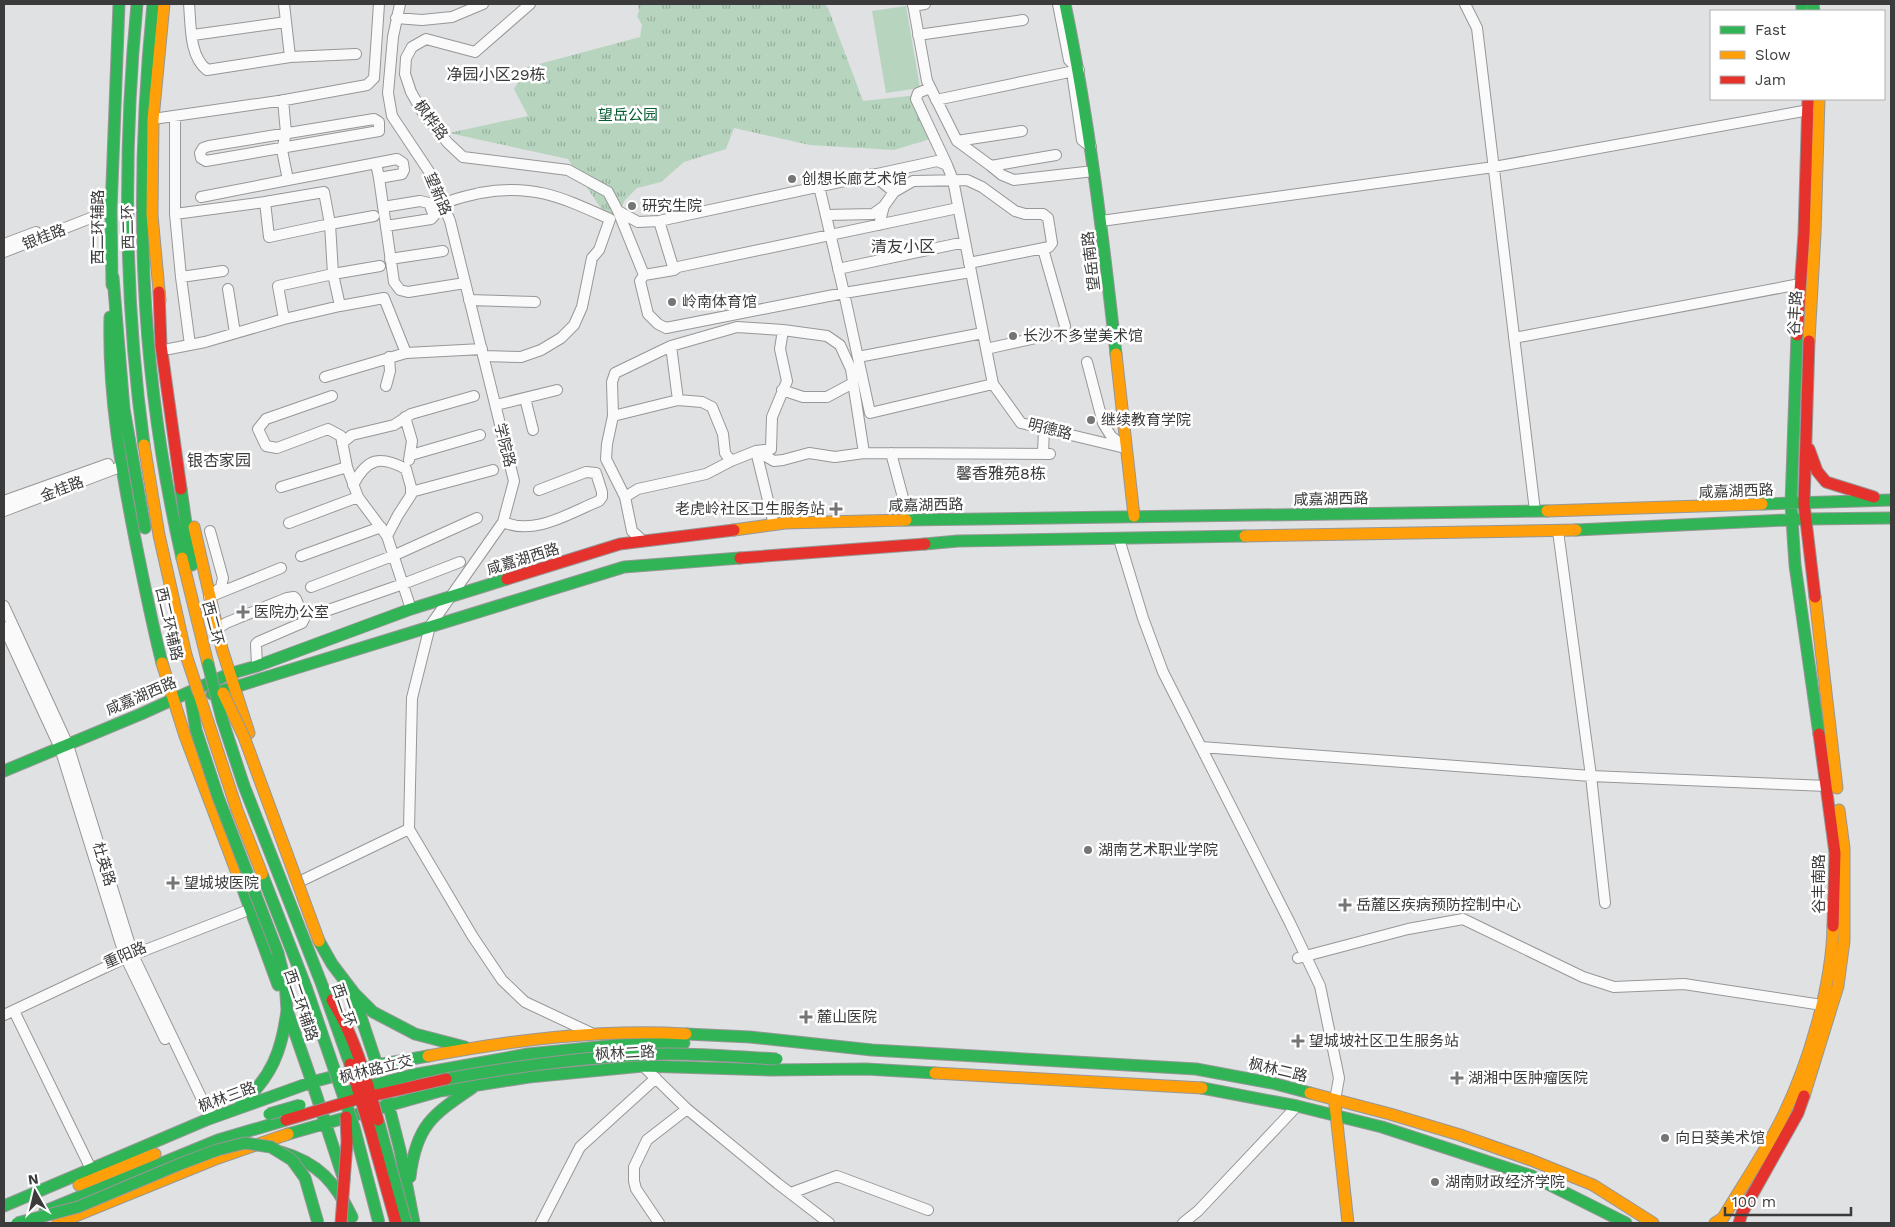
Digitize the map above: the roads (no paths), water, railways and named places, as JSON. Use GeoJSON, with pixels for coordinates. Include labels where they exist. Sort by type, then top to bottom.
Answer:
{"type":"FeatureCollection","features":[{"type":"Feature","properties":{"kind":"main road","name":"西二环辅路"},"geometry":{"type":"LineString","coordinates":[[119,4],[112,207],[113,277],[108,353],[119,464],[158,648],[174,702],[312,1082],[342,1174],[353,1220]]}},
{"type":"Feature","properties":{"kind":"main road","name":"西二环"},"geometry":{"type":"LineString","coordinates":[[137,4],[128,99],[126,147],[128,271],[134,364],[154,514],[186,654],[237,810],[306,987],[342,1092],[354,1128],[379,1223]]}},
{"type":"Feature","properties":{"kind":"main road","name":"西二环"},"geometry":{"type":"LineString","coordinates":[[153,4],[144,102],[142,160],[144,267],[149,354],[172,515],[194,611],[223,720],[253,806],[321,984],[372,1133],[396,1223]]}},
{"type":"Feature","properties":{"kind":"main road"},"geometry":{"type":"LineString","coordinates":[[164,4],[153,119],[152,215],[165,347],[190,540],[194,611]]}},
{"type":"Feature","properties":{"kind":"main road","name":"望岳南路"},"geometry":{"type":"LineString","coordinates":[[1065,4],[1079,70],[1101,221],[1134,516]]}},
{"type":"Feature","properties":{"kind":"main road","name":"谷丰路"},"geometry":{"type":"LineString","coordinates":[[1806,524],[1804,504],[1810,308],[1820,100]]}},
{"type":"Feature","properties":{"kind":"main road","name":"谷丰路"},"geometry":{"type":"LineString","coordinates":[[1792,520],[1791,504],[1808,104]]}},
{"type":"Feature","properties":{"kind":"main road"},"geometry":{"type":"LineString","coordinates":[[113,277],[124,409],[147,535]]}},
{"type":"Feature","properties":{"kind":"main road"},"geometry":{"type":"LineString","coordinates":[[165,347],[189,497],[209,597],[229,674],[263,775],[303,880],[330,945],[354,993],[388,1104],[400,1150],[414,1223]]}},
{"type":"Feature","properties":{"kind":"main road"},"geometry":{"type":"LineString","coordinates":[[1806,436],[1817,471],[1826,482],[1889,501]]}},
{"type":"Feature","properties":{"kind":"main road","name":"咸嘉湖西路"},"geometry":{"type":"LineString","coordinates":[[174,702],[229,674],[257,666],[411,609],[620,544],[774,525],[909,520],[1536,511],[1889,501]]}},
{"type":"Feature","properties":{"kind":"main road","name":"咸嘉湖西路"},"geometry":{"type":"LineString","coordinates":[[4,775],[65,748],[80,738],[174,702],[234,687],[624,567],[958,542],[1558,531],[1792,520],[1806,524],[1891,518]]}},
{"type":"Feature","properties":{"kind":"main road","name":"谷丰南路"},"geometry":{"type":"LineString","coordinates":[[1715,1223],[1723,1218],[1783,1117],[1802,1072],[1822,1005],[1830,967],[1833,939],[1835,853],[1795,565],[1792,520]]}},
{"type":"Feature","properties":{"kind":"main road","name":"谷丰南路"},"geometry":{"type":"LineString","coordinates":[[1739,1223],[1742,1213],[1798,1113],[1810,1081],[1838,986],[1844,941],[1844,848],[1806,524]]}},
{"type":"Feature","properties":{"kind":"main road"},"geometry":{"type":"LineString","coordinates":[[151,550],[177,616]]}},
{"type":"Feature","properties":{"kind":"main road"},"geometry":{"type":"LineString","coordinates":[[186,654],[188,683],[196,730],[218,797],[278,953],[285,981],[287,1010],[284,1035],[274,1064],[258,1089],[242,1104],[227,1112]]}},
{"type":"Feature","properties":{"kind":"main road"},"geometry":{"type":"LineString","coordinates":[[208,664],[244,737],[319,941],[332,964],[354,993],[373,1012],[415,1034],[471,1048]]}},
{"type":"Feature","properties":{"kind":"main road","name":"咸嘉湖西路"},"geometry":{"type":"LineString","coordinates":[[4,771],[65,748]]}},
{"type":"Feature","properties":{"kind":"main road"},"geometry":{"type":"LineString","coordinates":[[321,984],[339,1010],[356,1043],[388,1150],[406,1223]]}},
{"type":"Feature","properties":{"kind":"main road","name":"枫林二路"},"geometry":{"type":"LineString","coordinates":[[471,1048],[592,1033],[654,1032],[750,1037],[872,1050],[1196,1069],[1272,1083],[1460,1136],[1593,1185],[1653,1223]]}},
{"type":"Feature","properties":{"kind":"main road","name":"枫林路立交"},"geometry":{"type":"LineString","coordinates":[[4,1217],[49,1196],[219,1131],[338,1094],[412,1075],[528,1054],[618,1045],[675,1042],[776,1054]]}},
{"type":"Feature","properties":{"kind":"main road","name":"枫林三路"},"geometry":{"type":"LineString","coordinates":[[4,1206],[227,1112],[312,1082],[377,1065],[471,1048]]}},
{"type":"Feature","properties":{"kind":"main road","name":"枫林二路"},"geometry":{"type":"LineString","coordinates":[[776,1054],[872,1050]]}},
{"type":"Feature","properties":{"kind":"main road","name":"枫林二路"},"geometry":{"type":"LineString","coordinates":[[776,1054],[866,1069]]}},
{"type":"Feature","properties":{"kind":"main road","name":"枫林路立交"},"geometry":{"type":"LineString","coordinates":[[16,1223],[218,1140],[311,1111],[414,1085],[523,1066],[627,1056],[776,1054]]}},
{"type":"Feature","properties":{"kind":"main road","name":"枫林二路"},"geometry":{"type":"LineString","coordinates":[[388,1104],[478,1084],[643,1066],[771,1070],[866,1069],[1194,1086],[1297,1106],[1382,1127],[1532,1176],[1626,1223]]}},
{"type":"Feature","properties":{"kind":"main road"},"geometry":{"type":"LineString","coordinates":[[408,1194],[414,1152],[430,1121],[441,1108],[478,1084]]}},
{"type":"Feature","properties":{"kind":"main road"},"geometry":{"type":"LineString","coordinates":[[341,1223],[347,1142],[346,1112],[342,1092]]}},
{"type":"Feature","properties":{"kind":"main road"},"geometry":{"type":"LineString","coordinates":[[1335,1100],[1335,1116],[1348,1223]]}},
{"type":"Feature","properties":{"kind":"main road"},"geometry":{"type":"LineString","coordinates":[[58,1223],[218,1158],[325,1122],[388,1104]]}},
{"type":"Feature","properties":{"kind":"main road"},"geometry":{"type":"LineString","coordinates":[[16,1223],[78,1207],[180,1164],[218,1150],[245,1143],[271,1147],[292,1160],[305,1178],[318,1223]]}},
{"type":"Feature","properties":{"kind":"main road"},"geometry":{"type":"LineString","coordinates":[[218,1158],[275,1151],[304,1160],[331,1180],[342,1194],[353,1220]]}},
{"type":"Feature","properties":{"kind":"street"},"geometry":{"type":"LineString","coordinates":[[189,4],[195,52],[200,64],[207,70],[290,57],[356,54]]}},
{"type":"Feature","properties":{"kind":"street"},"geometry":{"type":"LineString","coordinates":[[284,4],[290,57]]}},
{"type":"Feature","properties":{"kind":"street"},"geometry":{"type":"LineString","coordinates":[[153,119],[367,85],[374,78],[379,4]]}},
{"type":"Feature","properties":{"kind":"street","name":"望新路"},"geometry":{"type":"LineString","coordinates":[[400,4],[393,37],[388,93],[392,116],[430,173],[450,221],[492,390]]}},
{"type":"Feature","properties":{"kind":"street"},"geometry":{"type":"LineString","coordinates":[[396,18],[422,20],[452,17],[483,4]]}},
{"type":"Feature","properties":{"kind":"street","name":"枫桦路"},"geometry":{"type":"LineString","coordinates":[[530,4],[475,52],[426,39],[412,47],[406,58],[405,74],[411,92],[423,114],[463,157],[568,170],[608,192],[618,211]]}},
{"type":"Feature","properties":{"kind":"street"},"geometry":{"type":"LineString","coordinates":[[925,4],[913,5],[926,81],[957,142],[1002,175],[1014,180],[1094,171]]}},
{"type":"Feature","properties":{"kind":"street"},"geometry":{"type":"LineString","coordinates":[[1058,4],[1068,60],[1079,70]]}},
{"type":"Feature","properties":{"kind":"street"},"geometry":{"type":"LineString","coordinates":[[1465,4],[1477,28],[1536,511]]}},
{"type":"Feature","properties":{"kind":"street"},"geometry":{"type":"LineString","coordinates":[[918,35],[1023,20]]}},
{"type":"Feature","properties":{"kind":"street"},"geometry":{"type":"LineString","coordinates":[[193,35],[286,22]]}},
{"type":"Feature","properties":{"kind":"street"},"geometry":{"type":"LineString","coordinates":[[936,100],[1079,70]]}},
{"type":"Feature","properties":{"kind":"street"},"geometry":{"type":"LineString","coordinates":[[818,186],[870,413],[993,384],[953,180],[916,99],[918,93],[930,88]]}},
{"type":"Feature","properties":{"kind":"street"},"geometry":{"type":"LineString","coordinates":[[282,100],[286,133],[283,148],[288,180]]}},
{"type":"Feature","properties":{"kind":"street"},"geometry":{"type":"LineString","coordinates":[[1101,221],[1494,168],[1808,104]]}},
{"type":"Feature","properties":{"kind":"street"},"geometry":{"type":"LineString","coordinates":[[175,116],[175,214],[190,345]]}},
{"type":"Feature","properties":{"kind":"street"},"geometry":{"type":"LineString","coordinates":[[374,119],[379,122],[380,128],[379,131],[206,161],[201,158],[200,153],[203,148],[209,146],[286,133],[374,119]]}},
{"type":"Feature","properties":{"kind":"street"},"geometry":{"type":"LineString","coordinates":[[957,142],[1022,131]]}},
{"type":"Feature","properties":{"kind":"street"},"geometry":{"type":"LineString","coordinates":[[991,166],[1056,155]]}},
{"type":"Feature","properties":{"kind":"street"},"geometry":{"type":"LineString","coordinates":[[200,198],[397,159],[403,163],[404,170],[402,174],[379,178]]}},
{"type":"Feature","properties":{"kind":"street"},"geometry":{"type":"LineString","coordinates":[[618,211],[638,222],[660,221],[937,161],[947,165]]}},
{"type":"Feature","properties":{"kind":"street"},"geometry":{"type":"LineString","coordinates":[[376,163],[394,282],[400,290],[408,292],[465,283]]}},
{"type":"Feature","properties":{"kind":"street"},"geometry":{"type":"LineString","coordinates":[[872,174],[894,192]]}},
{"type":"Feature","properties":{"kind":"street"},"geometry":{"type":"LineString","coordinates":[[826,215],[873,214],[884,206],[894,192],[913,181],[967,180],[982,187],[1015,211],[1025,214],[1043,214],[1048,218],[1052,243],[1050,247],[1044,249],[970,268],[666,328],[658,324],[648,314],[640,285],[640,281],[644,276],[674,270],[678,267],[958,208]]}},
{"type":"Feature","properties":{"kind":"street"},"geometry":{"type":"LineString","coordinates":[[325,377],[406,352],[482,353],[521,357],[541,350],[561,338],[574,325],[582,307],[592,258],[599,250],[610,219],[565,199],[522,189],[499,189],[457,198],[443,204]]}},
{"type":"Feature","properties":{"kind":"street"},"geometry":{"type":"LineString","coordinates":[[175,214],[324,192],[330,224],[333,274],[340,306]]}},
{"type":"Feature","properties":{"kind":"street"},"geometry":{"type":"LineString","coordinates":[[383,207],[420,201],[430,203],[434,216],[431,219],[386,226]]}},
{"type":"Feature","properties":{"kind":"street"},"geometry":{"type":"LineString","coordinates":[[265,202],[269,237],[374,216]]}},
{"type":"Feature","properties":{"kind":"street"},"geometry":{"type":"LineString","coordinates":[[879,226],[884,206]]}},
{"type":"Feature","properties":{"kind":"street","name":"银桂路"},"geometry":{"type":"LineString","coordinates":[[4,244],[112,207]]}},
{"type":"Feature","properties":{"kind":"street","name":"银桂路"},"geometry":{"type":"LineString","coordinates":[[4,252],[112,207]]}},
{"type":"Feature","properties":{"kind":"street"},"geometry":{"type":"LineString","coordinates":[[618,211],[644,276]]}},
{"type":"Feature","properties":{"kind":"street"},"geometry":{"type":"LineString","coordinates":[[660,221],[674,270]]}},
{"type":"Feature","properties":{"kind":"street"},"geometry":{"type":"LineString","coordinates":[[838,269],[965,242]]}},
{"type":"Feature","properties":{"kind":"street"},"geometry":{"type":"LineString","coordinates":[[986,349],[1063,332],[1065,326],[1044,249]]}},
{"type":"Feature","properties":{"kind":"street"},"geometry":{"type":"LineString","coordinates":[[390,258],[443,251]]}},
{"type":"Feature","properties":{"kind":"street"},"geometry":{"type":"LineString","coordinates":[[284,319],[278,286],[380,266]]}},
{"type":"Feature","properties":{"kind":"street"},"geometry":{"type":"LineString","coordinates":[[181,277],[223,271]]}},
{"type":"Feature","properties":{"kind":"street"},"geometry":{"type":"LineString","coordinates":[[1514,338],[1800,284]]}},
{"type":"Feature","properties":{"kind":"street"},"geometry":{"type":"LineString","coordinates":[[228,289],[235,333]]}},
{"type":"Feature","properties":{"kind":"street"},"geometry":{"type":"LineString","coordinates":[[165,347],[190,345],[284,319],[384,298],[406,352]]}},
{"type":"Feature","properties":{"kind":"street"},"geometry":{"type":"LineString","coordinates":[[469,300],[535,302]]}},
{"type":"Feature","properties":{"kind":"street"},"geometry":{"type":"LineString","coordinates":[[643,541],[632,531],[626,497],[606,459],[612,416],[612,382],[615,373],[671,346],[737,327],[783,330],[827,336],[840,345],[851,369],[864,453]]}},
{"type":"Feature","properties":{"kind":"street"},"geometry":{"type":"LineString","coordinates":[[626,497],[638,489],[706,474],[731,461],[760,450],[772,449],[772,417],[787,381],[780,349],[783,330]]}},
{"type":"Feature","properties":{"kind":"street"},"geometry":{"type":"LineString","coordinates":[[858,357],[984,333]]}},
{"type":"Feature","properties":{"kind":"street"},"geometry":{"type":"LineString","coordinates":[[671,346],[678,400]]}},
{"type":"Feature","properties":{"kind":"street"},"geometry":{"type":"LineString","coordinates":[[386,386],[390,371],[389,357]]}},
{"type":"Feature","properties":{"kind":"street"},"geometry":{"type":"LineString","coordinates":[[1087,362],[1103,423],[1111,436],[1125,448]]}},
{"type":"Feature","properties":{"kind":"street"},"geometry":{"type":"LineString","coordinates":[[782,390],[802,396],[827,397],[853,383]]}},
{"type":"Feature","properties":{"kind":"street","name":"明德路"},"geometry":{"type":"LineString","coordinates":[[993,384],[1021,423],[1125,448]]}},
{"type":"Feature","properties":{"kind":"street","name":"学院路"},"geometry":{"type":"LineString","coordinates":[[430,626],[502,522],[514,481],[492,390]]}},
{"type":"Feature","properties":{"kind":"street"},"geometry":{"type":"LineString","coordinates":[[496,406],[557,390]]}},
{"type":"Feature","properties":{"kind":"street"},"geometry":{"type":"LineString","coordinates":[[332,396],[266,419],[258,429],[266,446],[277,448],[328,429],[341,436],[347,467],[358,498],[384,532],[394,555],[411,609]]}},
{"type":"Feature","properties":{"kind":"street"},"geometry":{"type":"LineString","coordinates":[[342,442],[352,434],[394,425],[411,414],[474,396]]}},
{"type":"Feature","properties":{"kind":"street"},"geometry":{"type":"LineString","coordinates":[[526,398],[533,430]]}},
{"type":"Feature","properties":{"kind":"street"},"geometry":{"type":"LineString","coordinates":[[612,416],[678,400],[702,402],[712,406],[723,434],[725,453],[731,461]]}},
{"type":"Feature","properties":{"kind":"street"},"geometry":{"type":"LineString","coordinates":[[301,556],[384,532],[398,515],[411,495],[406,469],[411,455],[412,441],[405,417]]}},
{"type":"Feature","properties":{"kind":"street"},"geometry":{"type":"LineString","coordinates":[[760,450],[767,458],[774,461],[809,453],[835,458],[864,453],[1047,453],[1044,428]]}},
{"type":"Feature","properties":{"kind":"street"},"geometry":{"type":"LineString","coordinates":[[411,455],[480,435]]}},
{"type":"Feature","properties":{"kind":"street"},"geometry":{"type":"LineString","coordinates":[[760,450],[774,525]]}},
{"type":"Feature","properties":{"kind":"street"},"geometry":{"type":"LineString","coordinates":[[891,453],[909,520]]}},
{"type":"Feature","properties":{"kind":"street"},"geometry":{"type":"LineString","coordinates":[[353,485],[360,472],[367,465],[377,460],[392,461],[406,469]]}},
{"type":"Feature","properties":{"kind":"street","name":"金桂路"},"geometry":{"type":"LineString","coordinates":[[4,501],[119,464]]}},
{"type":"Feature","properties":{"kind":"street","name":"金桂路"},"geometry":{"type":"LineString","coordinates":[[4,511],[119,464]]}},
{"type":"Feature","properties":{"kind":"street"},"geometry":{"type":"LineString","coordinates":[[281,487],[347,467]]}},
{"type":"Feature","properties":{"kind":"street"},"geometry":{"type":"LineString","coordinates":[[411,492],[493,470]]}},
{"type":"Feature","properties":{"kind":"street"},"geometry":{"type":"LineString","coordinates":[[502,522],[525,528],[539,526],[599,501],[602,498],[596,473],[591,472],[586,472],[539,490]]}},
{"type":"Feature","properties":{"kind":"street"},"geometry":{"type":"LineString","coordinates":[[289,523],[358,498]]}},
{"type":"Feature","properties":{"kind":"street"},"geometry":{"type":"LineString","coordinates":[[311,587],[394,555],[477,518]]}},
{"type":"Feature","properties":{"kind":"street"},"geometry":{"type":"LineString","coordinates":[[209,597],[221,587],[223,578],[210,531]]}},
{"type":"Feature","properties":{"kind":"street"},"geometry":{"type":"LineString","coordinates":[[1558,531],[1591,776],[1605,904]]}},
{"type":"Feature","properties":{"kind":"street"},"geometry":{"type":"LineString","coordinates":[[1119,539],[1143,618],[1163,672],[1202,747],[1302,957],[1320,986],[1339,1078],[1335,1100]]}},
{"type":"Feature","properties":{"kind":"street"},"geometry":{"type":"LineString","coordinates":[[320,612],[404,584],[460,562]]}},
{"type":"Feature","properties":{"kind":"street"},"geometry":{"type":"LineString","coordinates":[[209,597],[281,568]]}},
{"type":"Feature","properties":{"kind":"street"},"geometry":{"type":"LineString","coordinates":[[217,629],[226,623],[287,598],[294,597],[304,619],[302,623],[258,642],[256,644],[257,666]]}},
{"type":"Feature","properties":{"kind":"street","name":"杜英路"},"geometry":{"type":"LineString","coordinates":[[4,606],[65,748],[128,955],[209,1120]]}},
{"type":"Feature","properties":{"kind":"street"},"geometry":{"type":"LineString","coordinates":[[430,626],[412,698],[410,829],[473,937],[502,980],[525,1002],[592,1033]]}},
{"type":"Feature","properties":{"kind":"street","name":"杜英路"},"geometry":{"type":"LineString","coordinates":[[4,627],[65,748]]}},
{"type":"Feature","properties":{"kind":"street"},"geometry":{"type":"LineString","coordinates":[[1202,747],[1591,776],[1827,786]]}},
{"type":"Feature","properties":{"kind":"street"},"geometry":{"type":"LineString","coordinates":[[303,880],[410,829]]}},
{"type":"Feature","properties":{"kind":"street","name":"重阳路"},"geometry":{"type":"LineString","coordinates":[[4,1015],[128,955],[250,907]]}},
{"type":"Feature","properties":{"kind":"street"},"geometry":{"type":"LineString","coordinates":[[1302,957],[1408,929],[1463,919],[1583,977],[1614,987],[1684,984],[1822,1005]]}},
{"type":"Feature","properties":{"kind":"street","name":"重阳路"},"geometry":{"type":"LineString","coordinates":[[12,1010],[128,955]]}},
{"type":"Feature","properties":{"kind":"street"},"geometry":{"type":"LineString","coordinates":[[12,1010],[46,1063],[93,1168]]}},
{"type":"Feature","properties":{"kind":"street"},"geometry":{"type":"LineString","coordinates":[[643,1066],[687,1108],[829,1223]]}},
{"type":"Feature","properties":{"kind":"street"},"geometry":{"type":"LineString","coordinates":[[541,1223],[580,1147],[656,1078]]}},
{"type":"Feature","properties":{"kind":"street"},"geometry":{"type":"LineString","coordinates":[[1183,1223],[1198,1211],[1297,1106]]}},
{"type":"Feature","properties":{"kind":"street"},"geometry":{"type":"LineString","coordinates":[[658,1223],[636,1189],[634,1167],[647,1140],[687,1108]]}},
{"type":"Feature","properties":{"kind":"street"},"geometry":{"type":"LineString","coordinates":[[790,1193],[837,1176],[928,1210]]}},
{"type":"Feature","properties":{"kind":"place","name":"创想长廊艺术馆"},"geometry":{"type":"Point","coordinates":[792,179]}},
{"type":"Feature","properties":{"kind":"place","name":"研究生院"},"geometry":{"type":"Point","coordinates":[632,206]}},
{"type":"Feature","properties":{"kind":"place","name":"岭南体育馆"},"geometry":{"type":"Point","coordinates":[672,302]}},
{"type":"Feature","properties":{"kind":"place","name":"长沙不多堂美术馆"},"geometry":{"type":"Point","coordinates":[1013,336]}},
{"type":"Feature","properties":{"kind":"place","name":"继续教育学院"},"geometry":{"type":"Point","coordinates":[1091,420]}},
{"type":"Feature","properties":{"kind":"place","name":"老虎岭社区卫生服务站"},"geometry":{"type":"Point","coordinates":[836,509]}},
{"type":"Feature","properties":{"kind":"place","name":"医院办公室"},"geometry":{"type":"Point","coordinates":[243,612]}},
{"type":"Feature","properties":{"kind":"place","name":"湖南艺术职业学院"},"geometry":{"type":"Point","coordinates":[1088,850]}},
{"type":"Feature","properties":{"kind":"place","name":"望城坡医院"},"geometry":{"type":"Point","coordinates":[173,883]}},
{"type":"Feature","properties":{"kind":"place","name":"岳麓区疾病预防控制中心"},"geometry":{"type":"Point","coordinates":[1345,905]}},
{"type":"Feature","properties":{"kind":"place","name":"麓山医院"},"geometry":{"type":"Point","coordinates":[806,1017]}},
{"type":"Feature","properties":{"kind":"place","name":"望城坡社区卫生服务站"},"geometry":{"type":"Point","coordinates":[1298,1041]}},
{"type":"Feature","properties":{"kind":"place","name":"湖湘中医肿瘤医院"},"geometry":{"type":"Point","coordinates":[1457,1078]}},
{"type":"Feature","properties":{"kind":"place","name":"向日葵美术馆"},"geometry":{"type":"Point","coordinates":[1665,1138]}},
{"type":"Feature","properties":{"kind":"place","name":"湖南财政经济学院"},"geometry":{"type":"Point","coordinates":[1435,1182]}},
{"type":"Feature","properties":{"kind":"district","name":"净园小区29栋"},"geometry":{"type":"Point","coordinates":[496,74]}},
{"type":"Feature","properties":{"kind":"district","name":"清友小区"},"geometry":{"type":"Point","coordinates":[903,246]}},
{"type":"Feature","properties":{"kind":"district","name":"银杏家园"},"geometry":{"type":"Point","coordinates":[219,460]}},
{"type":"Feature","properties":{"kind":"district","name":"馨香雅苑8栋"},"geometry":{"type":"Point","coordinates":[1001,473]}},
{"type":"Feature","properties":{"kind":"park label","name":"望岳公园"},"geometry":{"type":"Point","coordinates":[628,115]}}]}
